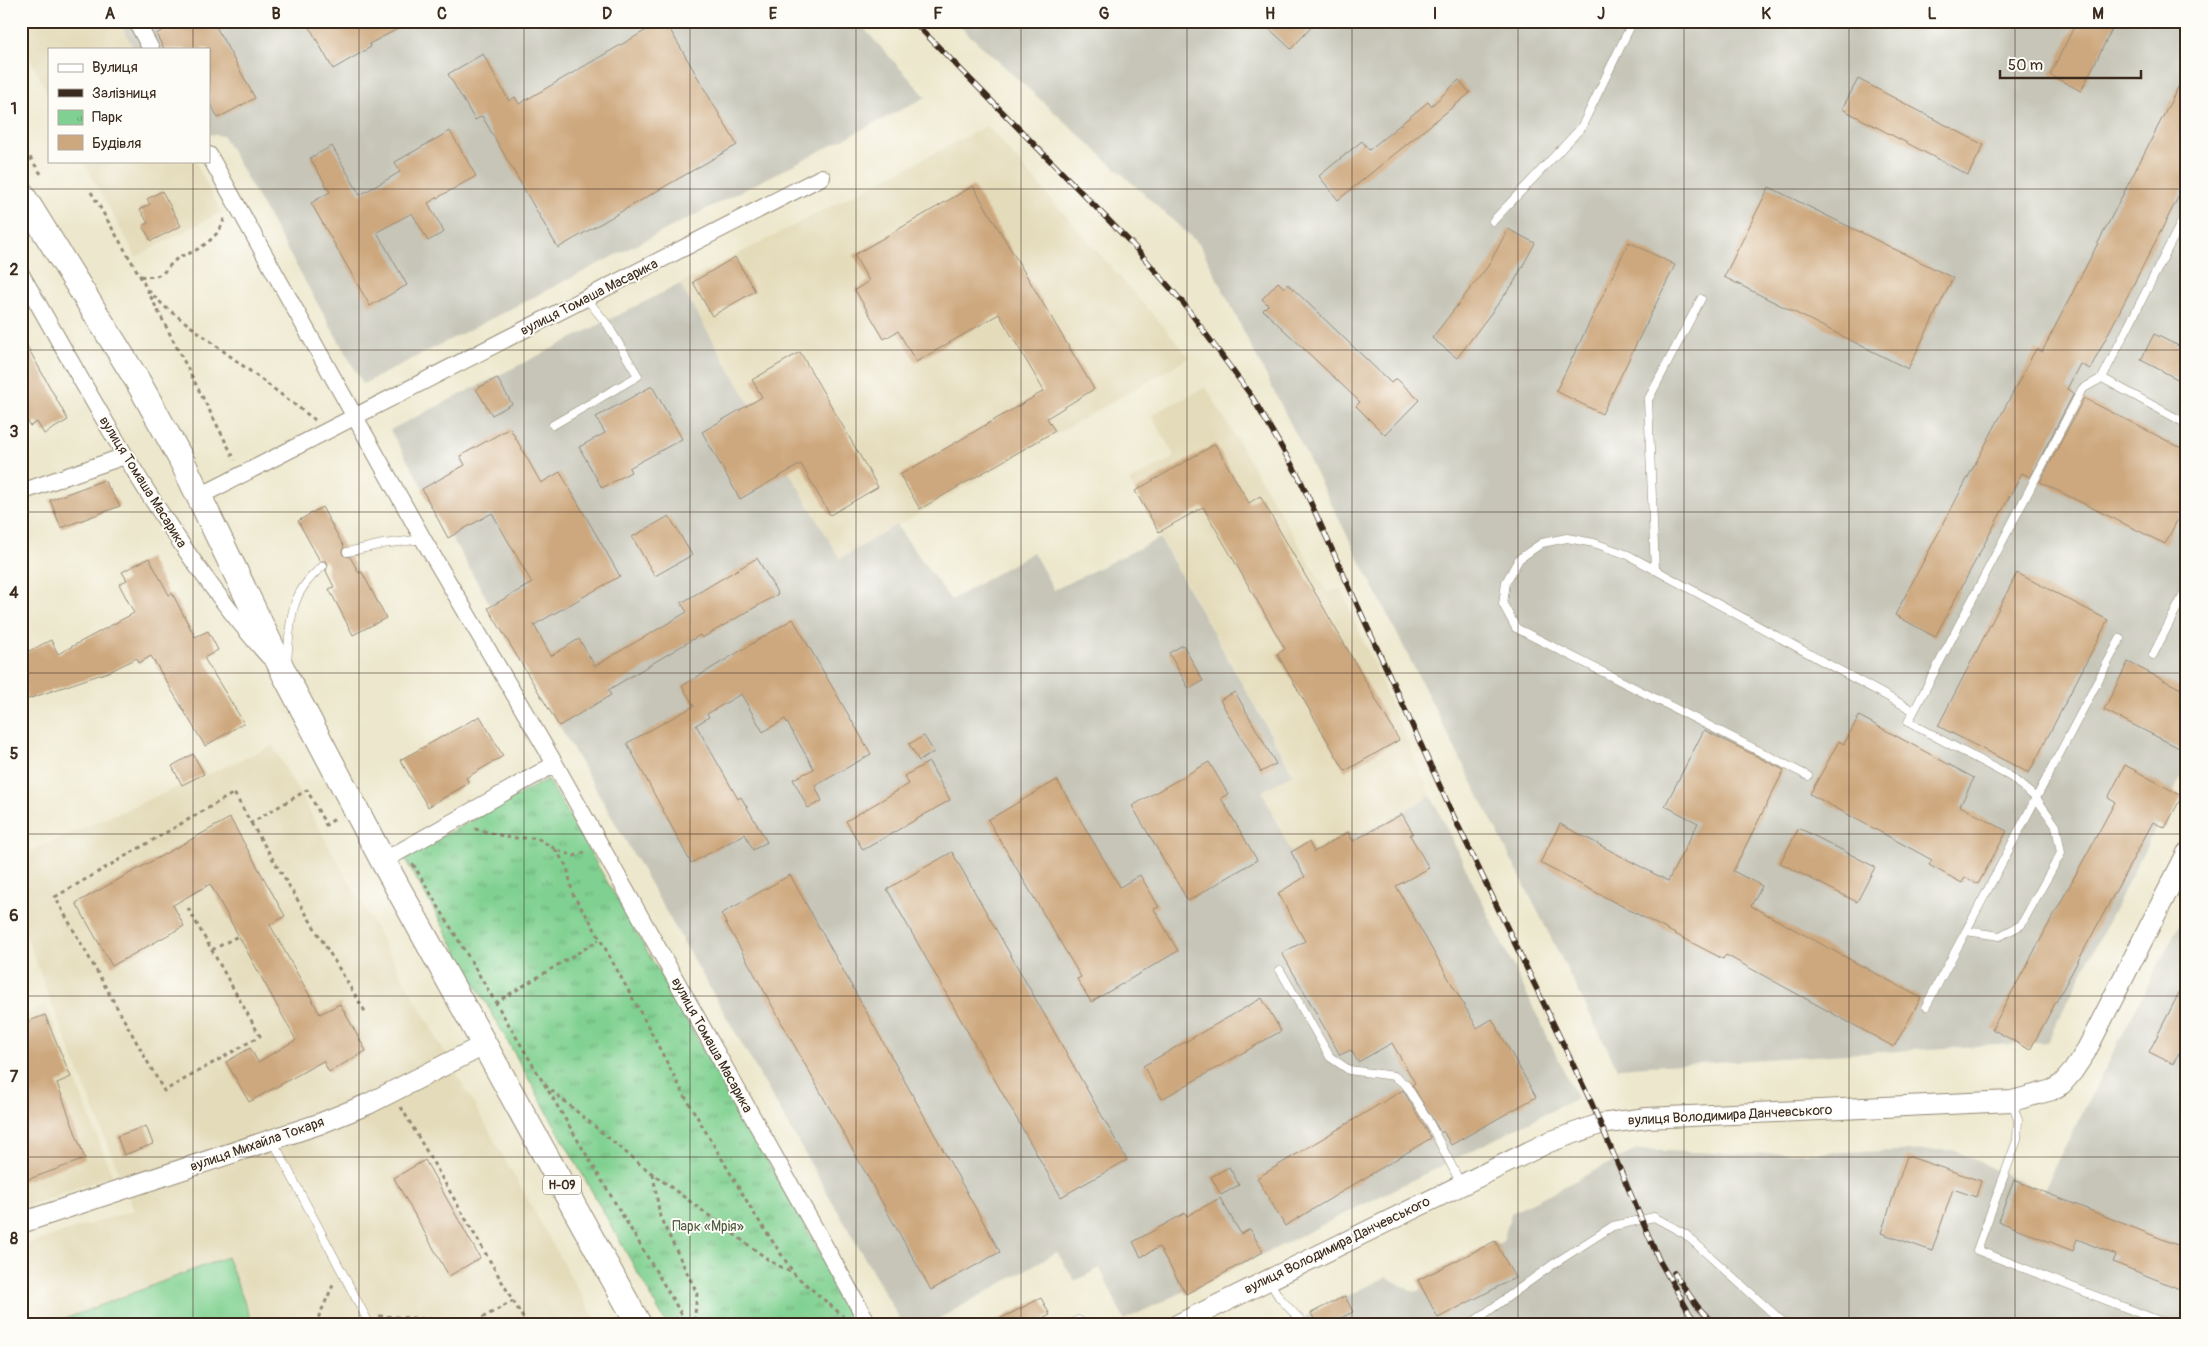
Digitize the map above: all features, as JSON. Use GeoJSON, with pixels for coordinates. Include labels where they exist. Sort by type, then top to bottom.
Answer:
{"type":"FeatureCollection","features":[{"type":"Feature","properties":{"kind":"main road","name":"вулиця Томаша Масарика"},"geometry":{"type":"LineString","coordinates":[[21,193],[137,380],[200,496],[285,676],[383,861],[639,1325]]}},
{"type":"Feature","properties":{"kind":"street"},"geometry":{"type":"LineString","coordinates":[[136,21],[150,48]]}},
{"type":"Feature","properties":{"kind":"street","name":"вулиця Томаша Масарика"},"geometry":{"type":"LineString","coordinates":[[210,157],[423,539],[555,764],[869,1325]]}},
{"type":"Feature","properties":{"kind":"street","name":"вулиця Томаша Масарика"},"geometry":{"type":"LineString","coordinates":[[200,496],[822,177]]}},
{"type":"Feature","properties":{"kind":"street","name":"вулиця Томаша Масарика"},"geometry":{"type":"LineString","coordinates":[[21,274],[125,456],[206,581],[285,676]]}},
{"type":"Feature","properties":{"kind":"street"},"geometry":{"type":"LineString","coordinates":[[21,492],[125,456]]}},
{"type":"Feature","properties":{"kind":"street"},"geometry":{"type":"LineString","coordinates":[[383,861],[555,764]]}},
{"type":"Feature","properties":{"kind":"street","name":"вулиця Володимира Данчевського"},"geometry":{"type":"LineString","coordinates":[[1177,1325],[1549,1142],[1600,1124],[1647,1118],[2012,1101],[2037,1096],[2052,1090],[2062,1084],[2074,1071],[2187,853]]}},
{"type":"Feature","properties":{"kind":"street","name":"вулиця Михайла Токаря"},"geometry":{"type":"LineString","coordinates":[[21,1223],[320,1124],[392,1092],[484,1045]]}},
{"type":"Feature","properties":{"kind":"lane"},"geometry":{"type":"LineString","coordinates":[[1493,221],[1581,128],[1633,21]]}},
{"type":"Feature","properties":{"kind":"lane"},"geometry":{"type":"LineString","coordinates":[[1966,931],[2000,936],[2021,925],[2061,852],[2056,826],[2036,798],[2012,777],[1908,722],[2082,389],[2102,378],[2187,211]]}},
{"type":"Feature","properties":{"kind":"lane"},"geometry":{"type":"LineString","coordinates":[[553,425],[638,376],[607,324],[586,298]]}},
{"type":"Feature","properties":{"kind":"lane"},"geometry":{"type":"LineString","coordinates":[[1655,570],[1648,400],[1701,299]]}},
{"type":"Feature","properties":{"kind":"lane"},"geometry":{"type":"LineString","coordinates":[[2102,378],[2187,424]]}},
{"type":"Feature","properties":{"kind":"lane"},"geometry":{"type":"LineString","coordinates":[[1808,776],[1516,628],[1503,604],[1506,582],[1519,560],[1542,543],[1567,538],[1594,542],[1628,555],[1914,711]]}},
{"type":"Feature","properties":{"kind":"lane"},"geometry":{"type":"LineString","coordinates":[[347,552],[383,544],[423,539]]}},
{"type":"Feature","properties":{"kind":"lane"},"geometry":{"type":"LineString","coordinates":[[285,676],[292,608],[301,589],[312,574],[323,566]]}},
{"type":"Feature","properties":{"kind":"lane"},"geometry":{"type":"LineString","coordinates":[[2153,656],[2187,588]]}},
{"type":"Feature","properties":{"kind":"lane"},"geometry":{"type":"LineString","coordinates":[[1926,1006],[2120,639]]}},
{"type":"Feature","properties":{"kind":"lane"},"geometry":{"type":"LineString","coordinates":[[1280,970],[1330,1057],[1349,1070],[1394,1076],[1406,1085],[1428,1120],[1461,1184]]}},
{"type":"Feature","properties":{"kind":"lane"},"geometry":{"type":"LineString","coordinates":[[2012,1101],[2018,1120],[2018,1140],[1977,1250],[2170,1325]]}},
{"type":"Feature","properties":{"kind":"lane"},"geometry":{"type":"LineString","coordinates":[[272,1139],[370,1325]]}},
{"type":"Feature","properties":{"kind":"lane"},"geometry":{"type":"LineString","coordinates":[[1471,1324],[1555,1262],[1612,1226],[1654,1217],[1685,1234],[1786,1325]]}},
{"type":"Feature","properties":{"kind":"lane"},"geometry":{"type":"LineString","coordinates":[[1268,1280],[1279,1298],[1305,1325]]}},
{"type":"Feature","properties":{"kind":"lane"},"geometry":{"type":"LineString","coordinates":[[1070,1325],[1078,1320],[1086,1325]]}},
{"type":"Feature","properties":{"kind":"path"},"geometry":{"type":"LineString","coordinates":[[21,144],[43,177]]}},
{"type":"Feature","properties":{"kind":"path"},"geometry":{"type":"LineString","coordinates":[[91,192],[140,276],[236,462],[235,466]]}},
{"type":"Feature","properties":{"kind":"path"},"geometry":{"type":"LineString","coordinates":[[140,276],[152,278],[165,273],[180,257],[204,245],[217,234],[224,223],[226,208],[231,196]]}},
{"type":"Feature","properties":{"kind":"path"},"geometry":{"type":"LineString","coordinates":[[146,288],[165,307],[315,420],[322,434]]}},
{"type":"Feature","properties":{"kind":"path"},"geometry":{"type":"LineString","coordinates":[[251,823],[307,790],[326,825],[337,818]]}},
{"type":"Feature","properties":{"kind":"path"},"geometry":{"type":"LineString","coordinates":[[188,908],[260,1036],[164,1091],[55,897],[234,793],[366,1013]]}},
{"type":"Feature","properties":{"kind":"path"},"geometry":{"type":"LineString","coordinates":[[470,828],[511,838],[538,838],[554,849],[574,856],[601,847]]}},
{"type":"Feature","properties":{"kind":"path"},"geometry":{"type":"LineString","coordinates":[[404,849],[688,1325]]}},
{"type":"Feature","properties":{"kind":"path"},"geometry":{"type":"LineString","coordinates":[[554,849],[567,867],[573,895],[590,921],[697,1118],[755,1215],[795,1275]]}},
{"type":"Feature","properties":{"kind":"path"},"geometry":{"type":"LineString","coordinates":[[212,950],[238,936]]}},
{"type":"Feature","properties":{"kind":"path"},"geometry":{"type":"LineString","coordinates":[[495,1003],[599,940]]}},
{"type":"Feature","properties":{"kind":"path"},"geometry":{"type":"LineString","coordinates":[[543,1083],[653,1174],[770,1261],[795,1275],[846,1319]]}},
{"type":"Feature","properties":{"kind":"path"},"geometry":{"type":"LineString","coordinates":[[392,1092],[526,1325]]}},
{"type":"Feature","properties":{"kind":"path"},"geometry":{"type":"LineString","coordinates":[[653,1174],[660,1217],[697,1293],[694,1325]]}},
{"type":"Feature","properties":{"kind":"path"},"geometry":{"type":"LineString","coordinates":[[315,1325],[333,1283],[346,1278]]}},
{"type":"Feature","properties":{"kind":"path"},"geometry":{"type":"LineString","coordinates":[[366,1316],[463,1321],[480,1319],[513,1302]]}},
{"type":"Feature","properties":{"kind":"shaded area"},"geometry":{"type":"Polygon","coordinates":[[[21,21],[119,21],[133,48],[48,48],[48,93],[21,42],[21,21]]]}},
{"type":"Feature","properties":{"kind":"shaded area"},"geometry":{"type":"Polygon","coordinates":[[[119,21],[857,21],[926,97],[363,384],[223,136],[210,134],[210,48],[133,48],[119,21]]]}},
{"type":"Feature","properties":{"kind":"shaded area"},"geometry":{"type":"Polygon","coordinates":[[[954,21],[2187,21],[2187,766],[2047,1042],[1617,1068],[1200,245],[954,21]]]}},
{"type":"Feature","properties":{"kind":"shaded area"},"geometry":{"type":"Polygon","coordinates":[[[987,126],[1190,357],[840,559],[680,284],[987,126]]]}},
{"type":"Feature","properties":{"kind":"shaded area"},"geometry":{"type":"Polygon","coordinates":[[[84,162],[196,162],[221,212],[136,257],[84,162]]]}},
{"type":"Feature","properties":{"kind":"shaded area"},"geometry":{"type":"Polygon","coordinates":[[[680,284],[840,559],[896,525],[951,600],[1033,552],[1054,590],[1160,538],[1293,774],[1262,791],[1291,852],[1309,842],[1314,852],[1348,832],[1360,835],[1431,796],[1577,1098],[1276,1248],[1124,1320],[1100,1268],[1075,1281],[1057,1252],[928,1325],[903,1325],[390,430],[680,284]]]}},
{"type":"Feature","properties":{"kind":"shaded area"},"geometry":{"type":"Polygon","coordinates":[[[1206,387],[1327,592],[1341,589],[1431,796],[1360,835],[1348,833],[1314,852],[1291,852],[1262,791],[1293,773],[1129,481],[1175,457],[1151,415],[1206,387]]]}},
{"type":"Feature","properties":{"kind":"shaded area"},"geometry":{"type":"Polygon","coordinates":[[[273,746],[598,1325],[21,1325],[21,1246],[134,1210],[21,922],[21,855],[273,746]]]}},
{"type":"Feature","properties":{"kind":"shaded area"},"geometry":{"type":"Polygon","coordinates":[[[2187,909],[2187,1325],[1289,1325],[1386,1277],[1414,1292],[1422,1289],[1418,1280],[1495,1241],[1497,1245],[1503,1241],[1511,1213],[1636,1150],[1742,1154],[1953,1150],[2042,1191],[2187,909]]]}},
{"type":"Feature","properties":{"kind":"shaded area"},"geometry":{"type":"Polygon","coordinates":[[[46,1005],[112,1175],[21,1208],[21,1016],[46,1005]]]}},
{"type":"Feature","properties":{"kind":"green space","name":"Парк «Мрія»"},"geometry":{"type":"Polygon","coordinates":[[[548,779],[860,1325],[667,1325],[404,857],[548,779]]]}},
{"type":"Feature","properties":{"kind":"green space"},"geometry":{"type":"Polygon","coordinates":[[[227,1257],[253,1325],[49,1325],[227,1257]]]}},
{"type":"Feature","properties":{"kind":"building"},"geometry":{"type":"Polygon","coordinates":[[[180,21],[213,21],[255,98],[218,118],[210,102],[210,48],[163,48],[156,34],[180,21]]]}},
{"type":"Feature","properties":{"kind":"building"},"geometry":{"type":"Polygon","coordinates":[[[306,21],[413,21],[369,44],[371,47],[333,69],[306,21]]]}},
{"type":"Feature","properties":{"kind":"building"},"geometry":{"type":"Polygon","coordinates":[[[665,21],[737,145],[558,248],[482,116],[475,120],[448,74],[483,54],[509,101],[515,97],[519,104],[665,21]]]}},
{"type":"Feature","properties":{"kind":"building"},"geometry":{"type":"Polygon","coordinates":[[[1261,21],[1317,21],[1291,49],[1261,21]]]}},
{"type":"Feature","properties":{"kind":"building"},"geometry":{"type":"Polygon","coordinates":[[[2077,21],[2116,21],[2081,91],[2050,75],[2077,21]]]}},
{"type":"Feature","properties":{"kind":"building"},"geometry":{"type":"Polygon","coordinates":[[[2187,70],[2187,180],[2090,369],[2080,364],[2067,389],[2074,393],[2030,477],[2022,473],[1935,637],[1895,615],[2036,349],[2042,352],[2187,70]]]}},
{"type":"Feature","properties":{"kind":"building"},"geometry":{"type":"Polygon","coordinates":[[[1858,79],[1984,145],[1968,175],[1842,109],[1858,79]]]}},
{"type":"Feature","properties":{"kind":"building"},"geometry":{"type":"Polygon","coordinates":[[[1459,80],[1470,93],[1338,200],[1319,176],[1362,141],[1369,150],[1428,102],[1431,106],[1459,80]]]}},
{"type":"Feature","properties":{"kind":"building"},"geometry":{"type":"Polygon","coordinates":[[[450,131],[476,176],[428,203],[444,232],[428,241],[412,213],[377,232],[407,285],[370,306],[311,203],[330,192],[310,158],[332,146],[360,195],[400,172],[395,162],[450,131]]]}},
{"type":"Feature","properties":{"kind":"building"},"geometry":{"type":"Polygon","coordinates":[[[973,186],[1094,389],[1047,418],[1055,431],[920,509],[900,475],[1044,391],[999,314],[916,362],[898,331],[884,339],[855,290],[869,281],[854,255],[973,186]]]}},
{"type":"Feature","properties":{"kind":"building"},"geometry":{"type":"Polygon","coordinates":[[[1769,187],[1953,278],[1908,369],[1724,277],[1769,187]]]}},
{"type":"Feature","properties":{"kind":"building"},"geometry":{"type":"Polygon","coordinates":[[[162,191],[181,226],[151,241],[143,226],[148,223],[140,209],[150,204],[147,199],[162,191]]]}},
{"type":"Feature","properties":{"kind":"building"},"geometry":{"type":"Polygon","coordinates":[[[1508,229],[1535,243],[1513,284],[1457,358],[1432,338],[1488,266],[1508,229]]]}},
{"type":"Feature","properties":{"kind":"building"},"geometry":{"type":"Polygon","coordinates":[[[1629,242],[1675,265],[1602,414],[1556,391],[1629,242]]]}},
{"type":"Feature","properties":{"kind":"building"},"geometry":{"type":"Polygon","coordinates":[[[735,257],[755,291],[712,316],[693,282],[735,257]]]}},
{"type":"Feature","properties":{"kind":"building"},"geometry":{"type":"Polygon","coordinates":[[[1278,282],[1284,288],[1288,284],[1391,383],[1396,378],[1419,400],[1385,435],[1356,406],[1360,402],[1263,310],[1268,305],[1262,299],[1278,282]]]}},
{"type":"Feature","properties":{"kind":"building"},"geometry":{"type":"Polygon","coordinates":[[[2154,334],[2187,350],[2187,384],[2141,360],[2154,334]]]}},
{"type":"Feature","properties":{"kind":"building"},"geometry":{"type":"Polygon","coordinates":[[[21,335],[68,420],[44,434],[37,422],[30,426],[21,410],[21,335]]]}},
{"type":"Feature","properties":{"kind":"building"},"geometry":{"type":"Polygon","coordinates":[[[800,352],[878,487],[830,515],[801,464],[740,499],[702,432],[762,397],[752,380],[800,352]]]}},
{"type":"Feature","properties":{"kind":"building"},"geometry":{"type":"Polygon","coordinates":[[[497,378],[512,404],[492,415],[476,389],[497,378]]]}},
{"type":"Feature","properties":{"kind":"building"},"geometry":{"type":"Polygon","coordinates":[[[652,386],[682,439],[629,468],[631,472],[602,488],[579,447],[605,433],[596,417],[652,386]]]}},
{"type":"Feature","properties":{"kind":"building"},"geometry":{"type":"Polygon","coordinates":[[[2084,398],[2187,451],[2187,501],[2165,544],[2040,482],[2084,398]]]}},
{"type":"Feature","properties":{"kind":"building"},"geometry":{"type":"Polygon","coordinates":[[[510,428],[541,483],[560,472],[620,576],[534,625],[551,656],[579,639],[595,666],[687,612],[681,603],[757,558],[778,594],[702,638],[700,635],[608,690],[611,695],[559,726],[488,608],[532,583],[492,513],[448,538],[422,489],[465,465],[460,456],[510,428]]]}},
{"type":"Feature","properties":{"kind":"building"},"geometry":{"type":"Polygon","coordinates":[[[1215,444],[1249,503],[1260,496],[1399,740],[1345,771],[1277,654],[1285,649],[1203,507],[1159,532],[1135,491],[1215,444]]]}},
{"type":"Feature","properties":{"kind":"building"},"geometry":{"type":"Polygon","coordinates":[[[104,480],[120,506],[61,528],[50,500],[104,480]]]}},
{"type":"Feature","properties":{"kind":"building"},"geometry":{"type":"Polygon","coordinates":[[[322,507],[344,547],[343,555],[350,557],[359,573],[362,572],[386,618],[353,635],[329,589],[334,587],[326,571],[328,564],[325,561],[320,561],[298,521],[322,507]]]}},
{"type":"Feature","properties":{"kind":"building"},"geometry":{"type":"Polygon","coordinates":[[[669,516],[692,555],[655,576],[632,537],[669,516]]]}},
{"type":"Feature","properties":{"kind":"building"},"geometry":{"type":"Polygon","coordinates":[[[149,558],[169,595],[172,593],[195,637],[208,631],[218,650],[204,658],[244,723],[205,746],[151,656],[139,663],[137,658],[111,671],[28,699],[21,685],[21,655],[51,640],[58,654],[134,613],[119,584],[127,580],[122,572],[149,558]]]}},
{"type":"Feature","properties":{"kind":"building"},"geometry":{"type":"Polygon","coordinates":[[[2017,573],[2108,620],[2029,773],[1938,726],[2017,573]]]}},
{"type":"Feature","properties":{"kind":"building"},"geometry":{"type":"Polygon","coordinates":[[[793,619],[871,754],[815,786],[822,801],[808,808],[793,779],[814,769],[785,719],[763,732],[741,694],[707,714],[709,717],[696,725],[738,799],[741,797],[767,842],[753,850],[745,834],[691,863],[627,743],[694,706],[682,686],[793,619]]]}},
{"type":"Feature","properties":{"kind":"building"},"geometry":{"type":"Polygon","coordinates":[[[1183,645],[1203,681],[1189,689],[1169,653],[1183,645]]]}},
{"type":"Feature","properties":{"kind":"building"},"geometry":{"type":"Polygon","coordinates":[[[2128,662],[2187,692],[2187,752],[2104,710],[2128,662]]]}},
{"type":"Feature","properties":{"kind":"building"},"geometry":{"type":"Polygon","coordinates":[[[1235,692],[1276,764],[1261,772],[1220,700],[1235,692]]]}},
{"type":"Feature","properties":{"kind":"building"},"geometry":{"type":"Polygon","coordinates":[[[480,716],[503,756],[466,778],[469,783],[428,807],[400,760],[480,716]]]}},
{"type":"Feature","properties":{"kind":"building"},"geometry":{"type":"Polygon","coordinates":[[[1859,716],[1974,778],[1960,806],[2007,831],[1978,884],[1965,877],[1962,883],[1929,865],[1932,860],[1810,794],[1839,741],[1844,744],[1859,716]]]}},
{"type":"Feature","properties":{"kind":"building"},"geometry":{"type":"Polygon","coordinates":[[[1704,730],[1784,770],[1733,871],[1762,886],[1751,906],[1921,998],[1894,1047],[1726,955],[1723,959],[1540,863],[1560,824],[1668,881],[1698,823],[1665,806],[1704,730]]]}},
{"type":"Feature","properties":{"kind":"building"},"geometry":{"type":"Polygon","coordinates":[[[924,736],[934,752],[919,761],[909,744],[924,736]]]}},
{"type":"Feature","properties":{"kind":"building"},"geometry":{"type":"Polygon","coordinates":[[[193,754],[204,774],[182,785],[172,766],[193,754]]]}},
{"type":"Feature","properties":{"kind":"building"},"geometry":{"type":"Polygon","coordinates":[[[929,762],[950,800],[863,850],[846,821],[909,784],[904,776],[929,762]]]}},
{"type":"Feature","properties":{"kind":"building"},"geometry":{"type":"Polygon","coordinates":[[[1209,762],[1228,794],[1221,798],[1257,860],[1188,901],[1132,806],[1209,762]]]}},
{"type":"Feature","properties":{"kind":"building"},"geometry":{"type":"Polygon","coordinates":[[[2125,765],[2182,796],[2165,828],[2153,822],[2030,1050],[1992,1029],[2115,802],[2108,798],[2125,765]]]}},
{"type":"Feature","properties":{"kind":"building"},"geometry":{"type":"Polygon","coordinates":[[[1057,780],[1120,887],[1140,875],[1159,907],[1154,909],[1178,951],[1091,1002],[1077,979],[1081,977],[988,820],[1057,780]]]}},
{"type":"Feature","properties":{"kind":"building"},"geometry":{"type":"Polygon","coordinates":[[[1402,814],[1413,833],[1410,835],[1429,868],[1396,886],[1477,1028],[1492,1019],[1536,1097],[1451,1145],[1443,1131],[1441,1133],[1412,1085],[1415,1083],[1392,1043],[1358,1062],[1351,1050],[1340,1055],[1282,953],[1305,941],[1278,893],[1305,877],[1291,852],[1309,842],[1314,852],[1348,832],[1353,841],[1402,814]]]}},
{"type":"Feature","properties":{"kind":"building"},"geometry":{"type":"Polygon","coordinates":[[[230,818],[285,916],[270,925],[320,1014],[340,1004],[366,1051],[329,1072],[323,1061],[249,1102],[226,1062],[250,1048],[258,1062],[296,1040],[210,884],[173,905],[184,926],[112,966],[76,903],[230,818]]]}},
{"type":"Feature","properties":{"kind":"building"},"geometry":{"type":"Polygon","coordinates":[[[1799,828],[1875,867],[1857,902],[1780,863],[1799,828]]]}},
{"type":"Feature","properties":{"kind":"building"},"geometry":{"type":"Polygon","coordinates":[[[952,852],[1127,1160],[1061,1197],[887,889],[952,852]]]}},
{"type":"Feature","properties":{"kind":"building"},"geometry":{"type":"Polygon","coordinates":[[[790,875],[1000,1252],[931,1290],[721,914],[790,875]]]}},
{"type":"Feature","properties":{"kind":"building"},"geometry":{"type":"Polygon","coordinates":[[[2187,977],[2187,1038],[2173,1064],[2149,1052],[2187,977]]]}},
{"type":"Feature","properties":{"kind":"building"},"geometry":{"type":"Polygon","coordinates":[[[1262,998],[1281,1031],[1162,1099],[1143,1066],[1262,998]]]}},
{"type":"Feature","properties":{"kind":"building"},"geometry":{"type":"Polygon","coordinates":[[[45,1015],[71,1077],[57,1083],[85,1159],[21,1182],[21,1024],[45,1015]]]}},
{"type":"Feature","properties":{"kind":"building"},"geometry":{"type":"Polygon","coordinates":[[[1403,1090],[1431,1138],[1285,1226],[1257,1178],[1403,1090]]]}},
{"type":"Feature","properties":{"kind":"building"},"geometry":{"type":"Polygon","coordinates":[[[146,1126],[153,1144],[124,1155],[117,1136],[146,1126]]]}},
{"type":"Feature","properties":{"kind":"building"},"geometry":{"type":"Polygon","coordinates":[[[1907,1156],[1981,1181],[1976,1197],[1953,1189],[1932,1251],[1881,1233],[1907,1156]]]}},
{"type":"Feature","properties":{"kind":"building"},"geometry":{"type":"Polygon","coordinates":[[[425,1160],[480,1258],[449,1276],[394,1178],[425,1160]]]}},
{"type":"Feature","properties":{"kind":"building"},"geometry":{"type":"Polygon","coordinates":[[[1229,1167],[1239,1185],[1221,1195],[1211,1177],[1229,1167]]]}},
{"type":"Feature","properties":{"kind":"building"},"geometry":{"type":"Polygon","coordinates":[[[2014,1180],[2187,1249],[2187,1292],[2113,1262],[2116,1255],[2077,1239],[2073,1251],[1998,1221],[2014,1180]]]}},
{"type":"Feature","properties":{"kind":"building"},"geometry":{"type":"Polygon","coordinates":[[[1220,1198],[1241,1234],[1250,1229],[1263,1252],[1186,1294],[1159,1247],[1141,1257],[1133,1242],[1185,1213],[1187,1216],[1220,1198]]]}},
{"type":"Feature","properties":{"kind":"building"},"geometry":{"type":"Polygon","coordinates":[[[1495,1241],[1515,1278],[1438,1318],[1418,1280],[1495,1241]]]}},
{"type":"Feature","properties":{"kind":"building"},"geometry":{"type":"Polygon","coordinates":[[[1345,1296],[1353,1312],[1327,1325],[1317,1325],[1311,1313],[1345,1296]]]}},
{"type":"Feature","properties":{"kind":"building"},"geometry":{"type":"Polygon","coordinates":[[[1041,1298],[1050,1315],[1044,1318],[1048,1325],[988,1325],[1041,1298]]]}},
{"type":"Feature","properties":{"kind":"railway"},"geometry":{"type":"LineString","coordinates":[[913,21],[1132,244],[1184,304],[1252,397],[1299,477],[1454,817],[1592,1104],[1659,1260],[1690,1314],[1699,1325]]}},
{"type":"Feature","properties":{"kind":"railway"},"geometry":{"type":"LineString","coordinates":[[1674,1273],[1698,1307],[1715,1325]]}}]}
